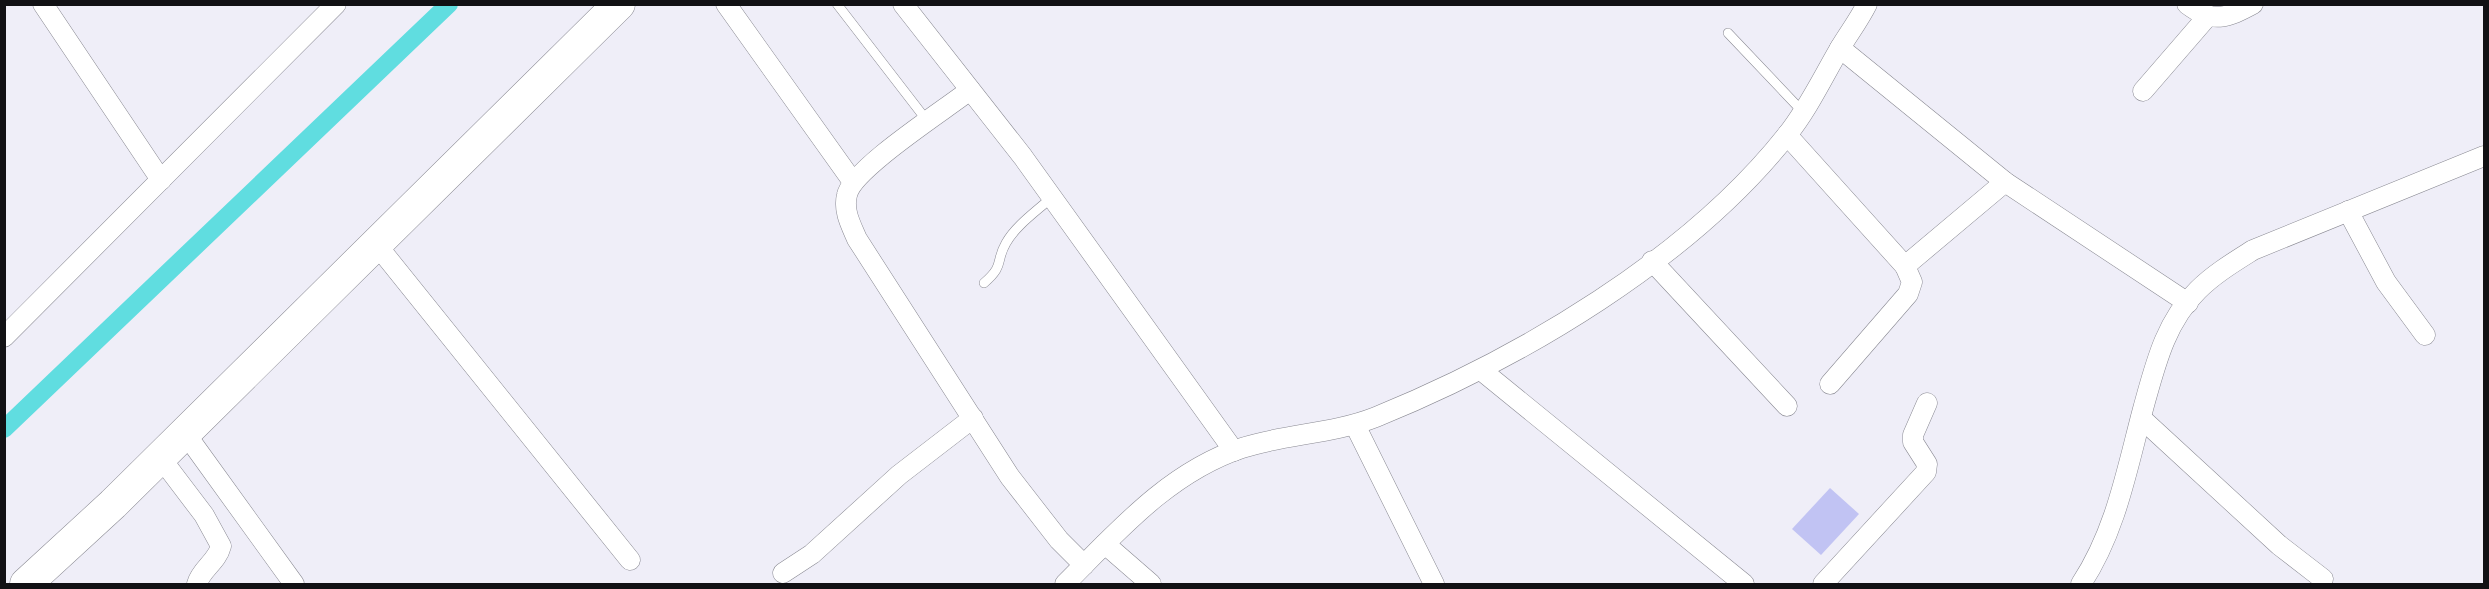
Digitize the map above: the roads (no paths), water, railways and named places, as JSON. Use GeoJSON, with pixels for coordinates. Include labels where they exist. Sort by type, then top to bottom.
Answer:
{"type":"FeatureCollection","features":[{"type":"Feature","properties":{"kind":"highway"},"geometry":{"type":"LineString","coordinates":[[26,585],[160,457],[619,4]]}},
{"type":"Feature","properties":{"kind":"street"},"geometry":{"type":"LineString","coordinates":[[43,4],[161,180]]}},
{"type":"Feature","properties":{"kind":"street"},"geometry":{"type":"LineString","coordinates":[[4,337],[336,4]]}},
{"type":"Feature","properties":{"kind":"street"},"geometry":{"type":"LineString","coordinates":[[726,4],[853,182]]}},
{"type":"Feature","properties":{"kind":"street"},"geometry":{"type":"LineString","coordinates":[[903,4],[1052,196],[1234,451]]}},
{"type":"Feature","properties":{"kind":"street"},"geometry":{"type":"LineString","coordinates":[[1065,585],[1105,544],[1171,485],[1193,470],[1234,451],[1355,425],[1481,370],[1575,315],[1652,261],[1720,206],[1787,135],[1867,4]]}},
{"type":"Feature","properties":{"kind":"street"},"geometry":{"type":"LineString","coordinates":[[2187,4],[2207,16],[2222,18],[2253,4]]}},
{"type":"Feature","properties":{"kind":"street"},"geometry":{"type":"LineString","coordinates":[[2143,91],[2207,16]]}},
{"type":"Feature","properties":{"kind":"street"},"geometry":{"type":"LineString","coordinates":[[1840,48],[2005,182],[2188,303]]}},
{"type":"Feature","properties":{"kind":"street"},"geometry":{"type":"LineString","coordinates":[[970,90],[874,162],[853,182],[847,194],[845,211],[857,239],[1010,477],[1035,511],[1084,565]]}},
{"type":"Feature","properties":{"kind":"street"},"geometry":{"type":"LineString","coordinates":[[1787,135],[1905,266],[1912,282],[1908,294],[1830,384]]}},
{"type":"Feature","properties":{"kind":"street"},"geometry":{"type":"LineString","coordinates":[[2082,584],[2105,543],[2118,505],[2158,352],[2173,323],[2204,285],[2253,250],[2484,156]]}},
{"type":"Feature","properties":{"kind":"street"},"geometry":{"type":"LineString","coordinates":[[1905,266],[2005,182]]}},
{"type":"Feature","properties":{"kind":"street"},"geometry":{"type":"LineString","coordinates":[[2348,211],[2386,282],[2425,335]]}},
{"type":"Feature","properties":{"kind":"street"},"geometry":{"type":"LineString","coordinates":[[376,244],[630,560]]}},
{"type":"Feature","properties":{"kind":"street"},"geometry":{"type":"LineString","coordinates":[[1652,261],[1787,406]]}},
{"type":"Feature","properties":{"kind":"street"},"geometry":{"type":"LineString","coordinates":[[1481,370],[1744,585]]}},
{"type":"Feature","properties":{"kind":"street"},"geometry":{"type":"LineString","coordinates":[[1822,585],[1926,472],[1927,464],[1913,442],[1913,435],[1927,403]]}},
{"type":"Feature","properties":{"kind":"street"},"geometry":{"type":"LineString","coordinates":[[783,573],[812,554],[899,474],[973,418]]}},
{"type":"Feature","properties":{"kind":"street"},"geometry":{"type":"LineString","coordinates":[[2141,418],[2279,545],[2323,579]]}},
{"type":"Feature","properties":{"kind":"street"},"geometry":{"type":"LineString","coordinates":[[1355,425],[1434,585]]}},
{"type":"Feature","properties":{"kind":"street"},"geometry":{"type":"LineString","coordinates":[[184,433],[294,585]]}},
{"type":"Feature","properties":{"kind":"street"},"geometry":{"type":"LineString","coordinates":[[160,457],[204,515],[221,546],[219,555],[199,576],[197,585]]}},
{"type":"Feature","properties":{"kind":"street"},"geometry":{"type":"LineString","coordinates":[[1105,544],[1151,585]]}},
{"type":"Feature","properties":{"kind":"lane"},"geometry":{"type":"LineString","coordinates":[[837,4],[928,122]]}},
{"type":"Feature","properties":{"kind":"lane"},"geometry":{"type":"LineString","coordinates":[[1728,33],[1802,111]]}},
{"type":"Feature","properties":{"kind":"lane"},"geometry":{"type":"LineString","coordinates":[[984,283],[1001,264],[1005,244],[1012,234],[1052,196]]}},
{"type":"Feature","properties":{"kind":"waterway"},"geometry":{"type":"LineString","coordinates":[[4,429],[449,4]]}}]}
